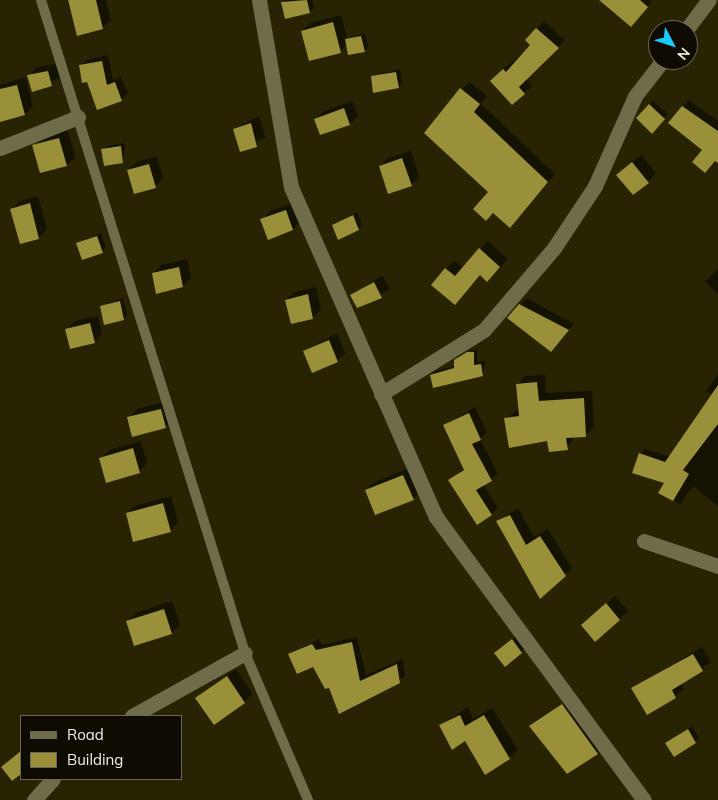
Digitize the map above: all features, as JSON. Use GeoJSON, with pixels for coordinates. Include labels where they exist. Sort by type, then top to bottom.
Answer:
{"type":"FeatureCollection","features":[{"type":"Feature","properties":{"kind":"street"},"geometry":{"type":"LineString","coordinates":[[259,0],[291,187],[436,517],[644,800]]}},
{"type":"Feature","properties":{"kind":"street"},"geometry":{"type":"LineString","coordinates":[[694,20],[709,0]]}},
{"type":"Feature","properties":{"kind":"street"},"geometry":{"type":"LineString","coordinates":[[382,394],[484,330],[554,248],[595,186],[635,96],[655,70]]}},
{"type":"Feature","properties":{"kind":"street"},"geometry":{"type":"LineString","coordinates":[[0,148],[78,117]]}},
{"type":"Feature","properties":{"kind":"street"},"geometry":{"type":"LineString","coordinates":[[644,541],[718,566]]}},
{"type":"Feature","properties":{"kind":"street"},"geometry":{"type":"LineString","coordinates":[[134,715],[245,653]]}},
{"type":"Feature","properties":{"kind":"street"},"geometry":{"type":"LineString","coordinates":[[34,800],[52,780]]}},
{"type":"Feature","properties":{"kind":"lane"},"geometry":{"type":"LineString","coordinates":[[41,0],[245,653],[308,800]]}},
{"type":"Feature","properties":{"kind":"building"},"geometry":{"type":"Polygon","coordinates":[[[68,0],[96,0],[103,29],[77,36],[68,0]]]}},
{"type":"Feature","properties":{"kind":"building"},"geometry":{"type":"Polygon","coordinates":[[[307,0],[310,13],[285,19],[281,2],[307,0]]]}},
{"type":"Feature","properties":{"kind":"building"},"geometry":{"type":"Polygon","coordinates":[[[599,0],[640,0],[648,7],[631,27],[599,0]]]}},
{"type":"Feature","properties":{"kind":"building"},"geometry":{"type":"Polygon","coordinates":[[[333,22],[341,53],[309,61],[301,31],[333,22]]]}},
{"type":"Feature","properties":{"kind":"building"},"geometry":{"type":"Polygon","coordinates":[[[536,28],[559,48],[519,87],[525,94],[512,105],[490,81],[503,69],[506,72],[530,45],[525,40],[536,28]]]}},
{"type":"Feature","properties":{"kind":"building"},"geometry":{"type":"Polygon","coordinates":[[[361,36],[365,52],[348,55],[345,39],[361,36]]]}},
{"type":"Feature","properties":{"kind":"building"},"geometry":{"type":"Polygon","coordinates":[[[102,61],[107,85],[115,82],[122,101],[97,110],[87,82],[82,83],[79,65],[102,61]]]}},
{"type":"Feature","properties":{"kind":"building"},"geometry":{"type":"Polygon","coordinates":[[[48,71],[52,86],[32,92],[27,75],[48,71]]]}},
{"type":"Feature","properties":{"kind":"building"},"geometry":{"type":"Polygon","coordinates":[[[396,72],[399,88],[373,93],[371,76],[396,72]]]}},
{"type":"Feature","properties":{"kind":"building"},"geometry":{"type":"Polygon","coordinates":[[[17,85],[25,115],[0,122],[0,89],[17,85]]]}},
{"type":"Feature","properties":{"kind":"building"},"geometry":{"type":"Polygon","coordinates":[[[460,88],[480,104],[474,112],[548,182],[510,228],[493,213],[486,221],[473,209],[488,192],[424,133],[460,88]]]}},
{"type":"Feature","properties":{"kind":"building"},"geometry":{"type":"Polygon","coordinates":[[[649,104],[665,119],[652,134],[636,118],[649,104]]]}},
{"type":"Feature","properties":{"kind":"building"},"geometry":{"type":"Polygon","coordinates":[[[682,106],[718,131],[718,163],[715,161],[705,173],[692,162],[702,150],[668,123],[682,106]]]}},
{"type":"Feature","properties":{"kind":"building"},"geometry":{"type":"Polygon","coordinates":[[[344,108],[350,125],[320,135],[314,119],[344,108]]]}},
{"type":"Feature","properties":{"kind":"building"},"geometry":{"type":"Polygon","coordinates":[[[251,123],[257,147],[240,152],[233,129],[251,123]]]}},
{"type":"Feature","properties":{"kind":"building"},"geometry":{"type":"Polygon","coordinates":[[[59,138],[67,166],[40,173],[32,145],[59,138]]]}},
{"type":"Feature","properties":{"kind":"building"},"geometry":{"type":"Polygon","coordinates":[[[121,146],[123,163],[104,166],[101,149],[121,146]]]}},
{"type":"Feature","properties":{"kind":"building"},"geometry":{"type":"Polygon","coordinates":[[[402,158],[412,186],[388,194],[379,166],[402,158]]]}},
{"type":"Feature","properties":{"kind":"building"},"geometry":{"type":"Polygon","coordinates":[[[632,162],[649,183],[633,195],[616,175],[632,162]]]}},
{"type":"Feature","properties":{"kind":"building"},"geometry":{"type":"Polygon","coordinates":[[[149,164],[156,188],[134,194],[127,170],[149,164]]]}},
{"type":"Feature","properties":{"kind":"building"},"geometry":{"type":"Polygon","coordinates":[[[30,203],[39,239],[20,244],[10,209],[30,203]]]}},
{"type":"Feature","properties":{"kind":"building"},"geometry":{"type":"Polygon","coordinates":[[[286,210],[293,230],[268,240],[260,219],[286,210]]]}},
{"type":"Feature","properties":{"kind":"building"},"geometry":{"type":"Polygon","coordinates":[[[353,215],[359,230],[338,240],[332,225],[353,215]]]}},
{"type":"Feature","properties":{"kind":"building"},"geometry":{"type":"Polygon","coordinates":[[[97,236],[103,253],[82,260],[76,243],[97,236]]]}},
{"type":"Feature","properties":{"kind":"building"},"geometry":{"type":"Polygon","coordinates":[[[479,248],[500,267],[487,282],[480,275],[455,305],[431,285],[445,268],[455,276],[479,248]]]}},
{"type":"Feature","properties":{"kind":"building"},"geometry":{"type":"Polygon","coordinates":[[[179,267],[183,287],[156,294],[152,273],[179,267]]]}},
{"type":"Feature","properties":{"kind":"building"},"geometry":{"type":"Polygon","coordinates":[[[374,282],[382,298],[357,308],[350,295],[374,282]]]}},
{"type":"Feature","properties":{"kind":"building"},"geometry":{"type":"Polygon","coordinates":[[[308,294],[313,319],[291,324],[285,300],[308,294]]]}},
{"type":"Feature","properties":{"kind":"building"},"geometry":{"type":"Polygon","coordinates":[[[120,301],[124,320],[104,325],[100,306],[120,301]]]}},
{"type":"Feature","properties":{"kind":"building"},"geometry":{"type":"Polygon","coordinates":[[[519,304],[569,330],[551,352],[507,318],[519,304]]]}},
{"type":"Feature","properties":{"kind":"building"},"geometry":{"type":"Polygon","coordinates":[[[90,323],[95,343],[70,349],[65,329],[90,323]]]}},
{"type":"Feature","properties":{"kind":"building"},"geometry":{"type":"Polygon","coordinates":[[[329,340],[338,362],[312,373],[303,351],[329,340]]]}},
{"type":"Feature","properties":{"kind":"building"},"geometry":{"type":"Polygon","coordinates":[[[467,352],[474,352],[474,365],[481,364],[483,376],[433,388],[430,375],[454,368],[454,360],[467,352]]]}},
{"type":"Feature","properties":{"kind":"building"},"geometry":{"type":"Polygon","coordinates":[[[537,382],[539,401],[584,398],[586,437],[566,438],[568,450],[549,452],[547,441],[509,448],[504,418],[519,416],[516,384],[537,382]]]}},
{"type":"Feature","properties":{"kind":"building"},"geometry":{"type":"Polygon","coordinates":[[[718,385],[718,424],[683,470],[689,474],[673,501],[658,493],[664,483],[632,473],[639,453],[665,462],[718,385]]]}},
{"type":"Feature","properties":{"kind":"building"},"geometry":{"type":"Polygon","coordinates":[[[161,409],[166,428],[132,437],[127,417],[161,409]]]}},
{"type":"Feature","properties":{"kind":"building"},"geometry":{"type":"Polygon","coordinates":[[[469,413],[481,440],[472,444],[492,481],[476,490],[492,515],[477,525],[448,480],[464,470],[443,425],[469,413]]]}},
{"type":"Feature","properties":{"kind":"building"},"geometry":{"type":"Polygon","coordinates":[[[133,448],[140,473],[106,483],[99,458],[133,448]]]}},
{"type":"Feature","properties":{"kind":"building"},"geometry":{"type":"Polygon","coordinates":[[[403,475],[414,500],[375,515],[365,490],[403,475]]]}},
{"type":"Feature","properties":{"kind":"building"},"geometry":{"type":"Polygon","coordinates":[[[163,503],[171,532],[133,542],[126,513],[163,503]]]}},
{"type":"Feature","properties":{"kind":"building"},"geometry":{"type":"Polygon","coordinates":[[[510,515],[526,545],[540,536],[566,576],[540,599],[496,521],[510,515]]]}},
{"type":"Feature","properties":{"kind":"building"},"geometry":{"type":"Polygon","coordinates":[[[606,603],[620,620],[595,642],[581,625],[606,603]]]}},
{"type":"Feature","properties":{"kind":"building"},"geometry":{"type":"Polygon","coordinates":[[[164,609],[172,634],[134,646],[126,621],[164,609]]]}},
{"type":"Feature","properties":{"kind":"building"},"geometry":{"type":"Polygon","coordinates":[[[512,639],[522,653],[505,667],[494,653],[512,639]]]}},
{"type":"Feature","properties":{"kind":"building"},"geometry":{"type":"Polygon","coordinates":[[[352,642],[360,681],[397,664],[400,683],[339,714],[329,688],[325,689],[313,667],[297,674],[288,654],[312,644],[316,650],[352,642]]]}},
{"type":"Feature","properties":{"kind":"building"},"geometry":{"type":"Polygon","coordinates":[[[693,654],[703,671],[672,690],[676,698],[647,715],[631,688],[693,654]]]}},
{"type":"Feature","properties":{"kind":"building"},"geometry":{"type":"Polygon","coordinates":[[[227,676],[245,703],[214,725],[195,698],[227,676]]]}},
{"type":"Feature","properties":{"kind":"building"},"geometry":{"type":"Polygon","coordinates":[[[562,704],[598,754],[567,774],[529,726],[562,704]]]}},
{"type":"Feature","properties":{"kind":"building"},"geometry":{"type":"Polygon","coordinates":[[[460,715],[465,726],[484,715],[510,759],[485,775],[465,741],[452,750],[439,725],[460,715]]]}},
{"type":"Feature","properties":{"kind":"building"},"geometry":{"type":"Polygon","coordinates":[[[688,729],[696,743],[674,757],[665,743],[688,729]]]}},
{"type":"Feature","properties":{"kind":"building"},"geometry":{"type":"Polygon","coordinates":[[[20,752],[20,775],[12,781],[1,767],[20,752]]]}}]}
